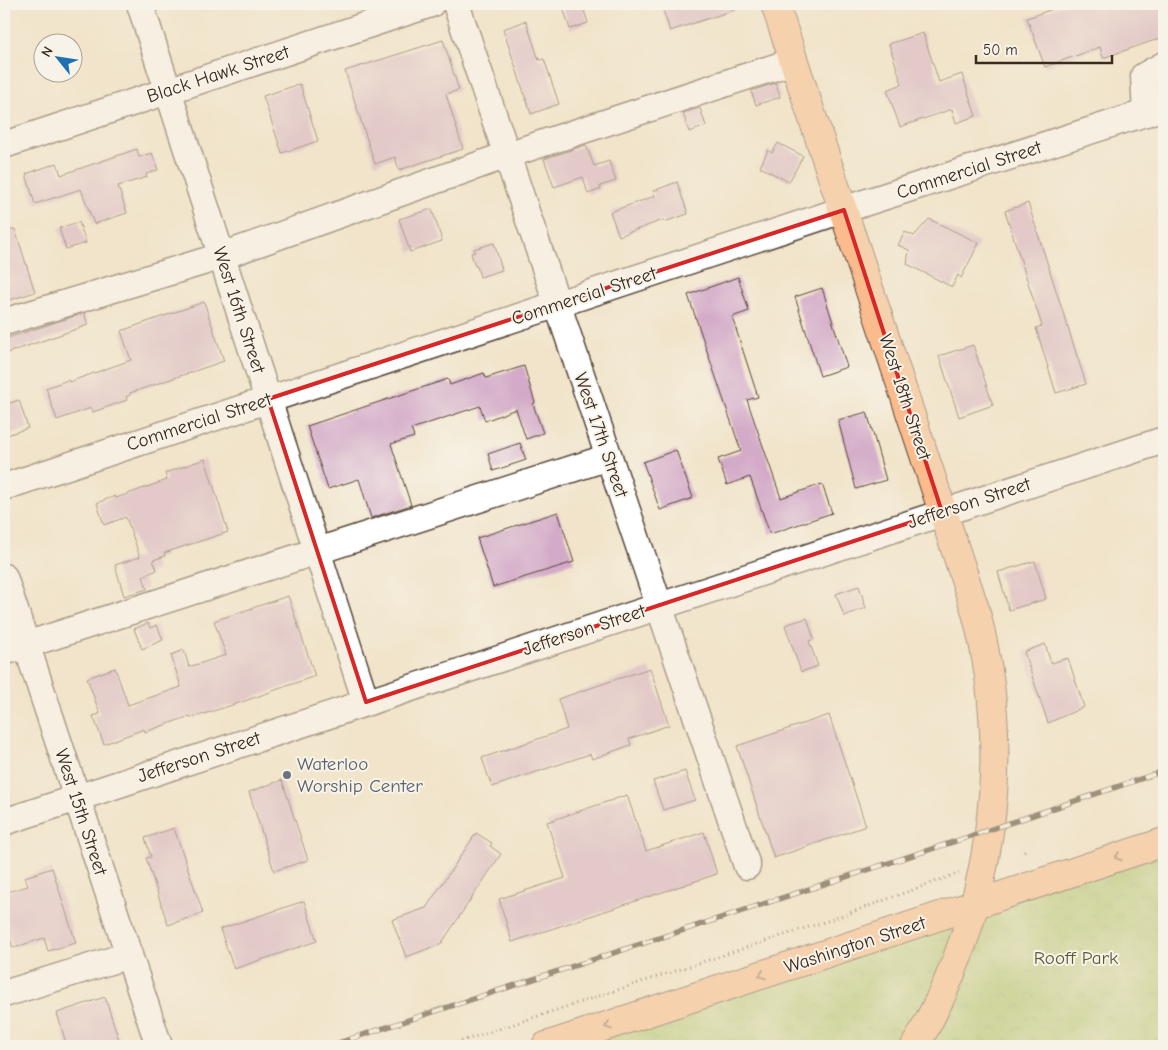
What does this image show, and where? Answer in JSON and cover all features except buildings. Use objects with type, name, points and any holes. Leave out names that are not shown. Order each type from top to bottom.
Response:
[{"type":"main road","name":"West 18th Street","points":[[775,4],[974,609],[983,640],[990,676],[994,716],[992,797],[984,871],[964,939],[949,978],[938,1004],[915,1046]]},
{"type":"main road","name":"Washington Street","points":[[546,1046],[1164,842]]},
{"type":"street","name":"West 16th Street","points":[[140,4],[366,702]]},
{"type":"street","name":"Black Hawk Street","points":[[4,145],[431,4]]},
{"type":"street","name":"West 17th Street","points":[[456,4],[747,866]]},
{"type":"street","points":[[4,322],[222,256],[507,156],[794,61]]},
{"type":"street","points":[[1155,110],[1144,76],[1164,65]]},
{"type":"street","name":"Commercial Street","points":[[4,487],[557,304],[1155,110]]},
{"type":"street","name":"Jefferson Street","points":[[4,822],[1164,440]]},
{"type":"street","points":[[15,648],[609,457]]},
{"type":"street","name":"West 15th Street","points":[[4,577],[15,648],[77,798],[159,1046]]},
{"type":"street","points":[[4,994],[129,955]]},
{"type":"path","points":[[1024,851],[1028,848]]},
{"type":"path","points":[[447,1046],[833,919],[959,873]]},
{"type":"highlighted area","points":[[844,210],[942,512],[366,702],[268,399]]},
{"type":"green space","name":"Rooff Park","points":[[1164,836],[1164,1046],[524,1046]]},
{"type":"railway","points":[[329,1046],[1164,771]]},
{"type":"place","name":"Waterloo Worship Center","points":[[287,775]]}]
